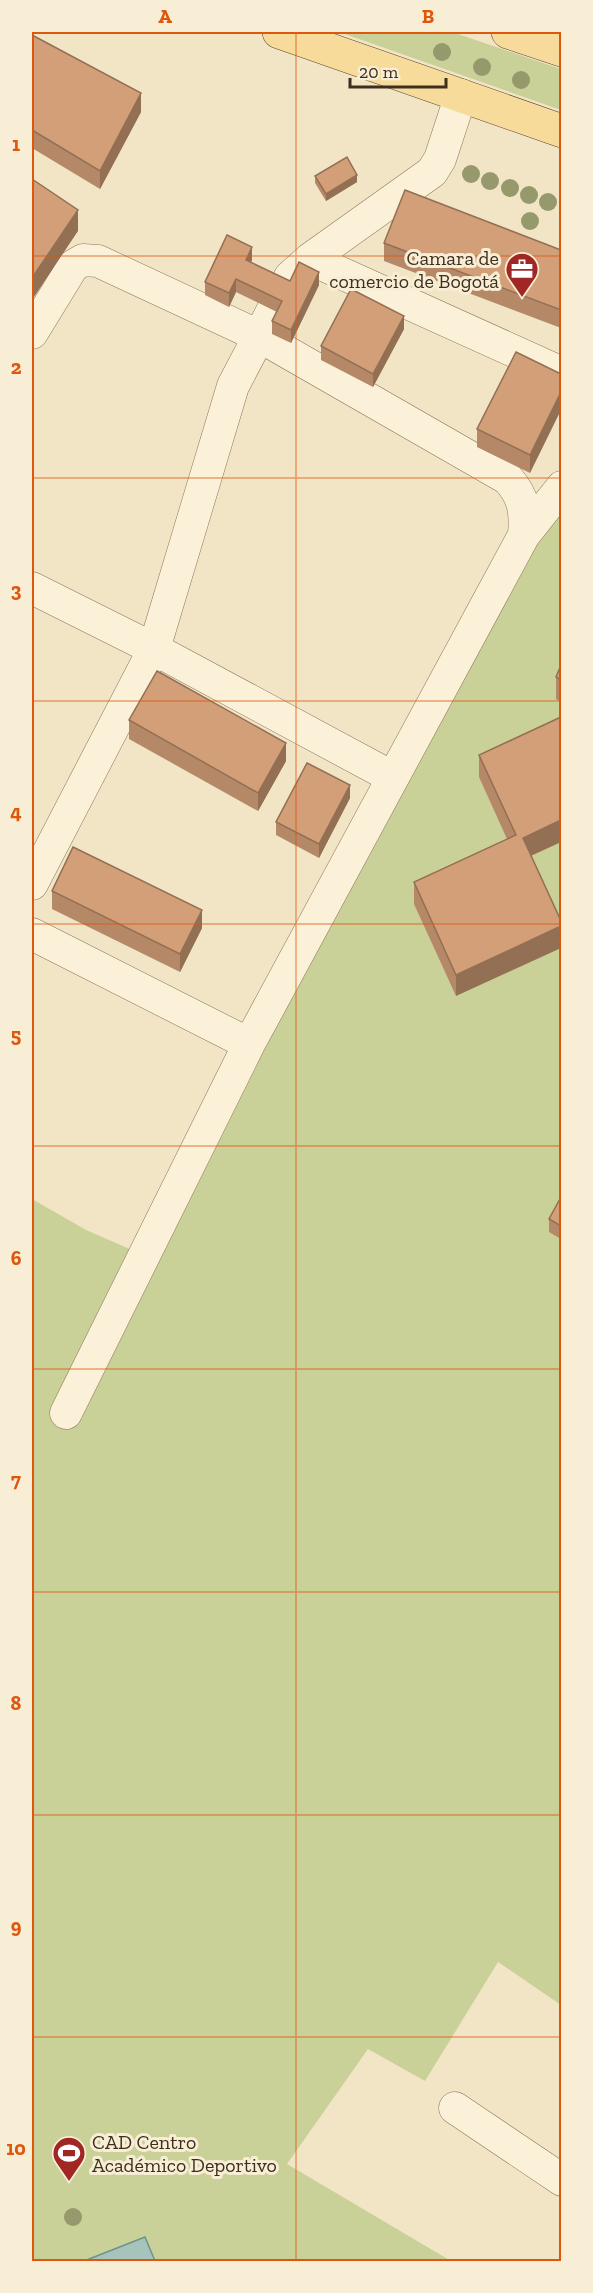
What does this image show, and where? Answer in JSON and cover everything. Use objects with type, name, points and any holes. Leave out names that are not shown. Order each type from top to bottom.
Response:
[{"type":"main road","points":[[279,32],[561,131]]},
{"type":"main road","points":[[508,32],[561,50]]},
{"type":"street","points":[[32,884],[154,649],[233,386],[290,277],[310,259],[432,172],[440,159],[461,95]]},
{"type":"street","points":[[310,259],[561,374]]},
{"type":"street","points":[[32,333],[69,270],[78,262],[91,260],[108,264],[259,336],[508,479],[523,500],[524,536]]},
{"type":"street","points":[[66,1413],[249,1044],[524,536],[561,487]]},
{"type":"street","points":[[32,588],[154,649],[392,777]]},
{"type":"street","points":[[32,934],[249,1044]]},
{"type":"street","points":[[455,2108],[561,2180]]},
{"type":"green space","points":[[339,32],[452,32],[561,69],[561,110]]},
{"type":"green space","points":[[561,503],[561,2005],[498,1962],[425,2081],[368,2049],[287,2164],[451,2261],[32,2261],[32,1199],[86,1230],[155,1260],[264,1042],[538,534]]},
{"type":"water","points":[[145,2237],[155,2261],[84,2261]]},
{"type":"building","points":[[32,35],[141,93],[100,171],[32,130]]},
{"type":"building","points":[[347,157],[357,175],[326,194],[315,176]]},
{"type":"building","points":[[32,179],[78,210],[32,278]]},
{"type":"building","name":"Camara de comercio de Bogotá","points":[[405,190],[561,250],[561,310],[384,243]]},
{"type":"building","points":[[227,235],[252,247],[246,260],[290,281],[299,262],[319,272],[291,330],[272,321],[282,301],[236,279],[229,293],[205,282]]},
{"type":"building","points":[[351,289],[404,316],[373,374],[321,346]]},
{"type":"building","points":[[516,352],[561,374],[561,392],[530,455],[477,429]]},
{"type":"building","points":[[561,665],[561,680],[556,677]]},
{"type":"building","points":[[157,671],[286,743],[258,793],[129,720]]},
{"type":"building","points":[[561,717],[561,820],[523,838],[561,921],[561,926],[456,975],[414,882],[516,835],[479,755]]},
{"type":"building","points":[[307,763],[350,785],[319,844],[276,822]]},
{"type":"building","points":[[73,847],[202,910],[180,954],[52,891]]},
{"type":"building","points":[[561,1197],[561,1226],[549,1219]]},
{"type":"place","name":"Camara de comercio de Bogotá","points":[[522,298]]},
{"type":"place","name":"CAD Centro Académico Deportivo","points":[[69,2182]]}]
